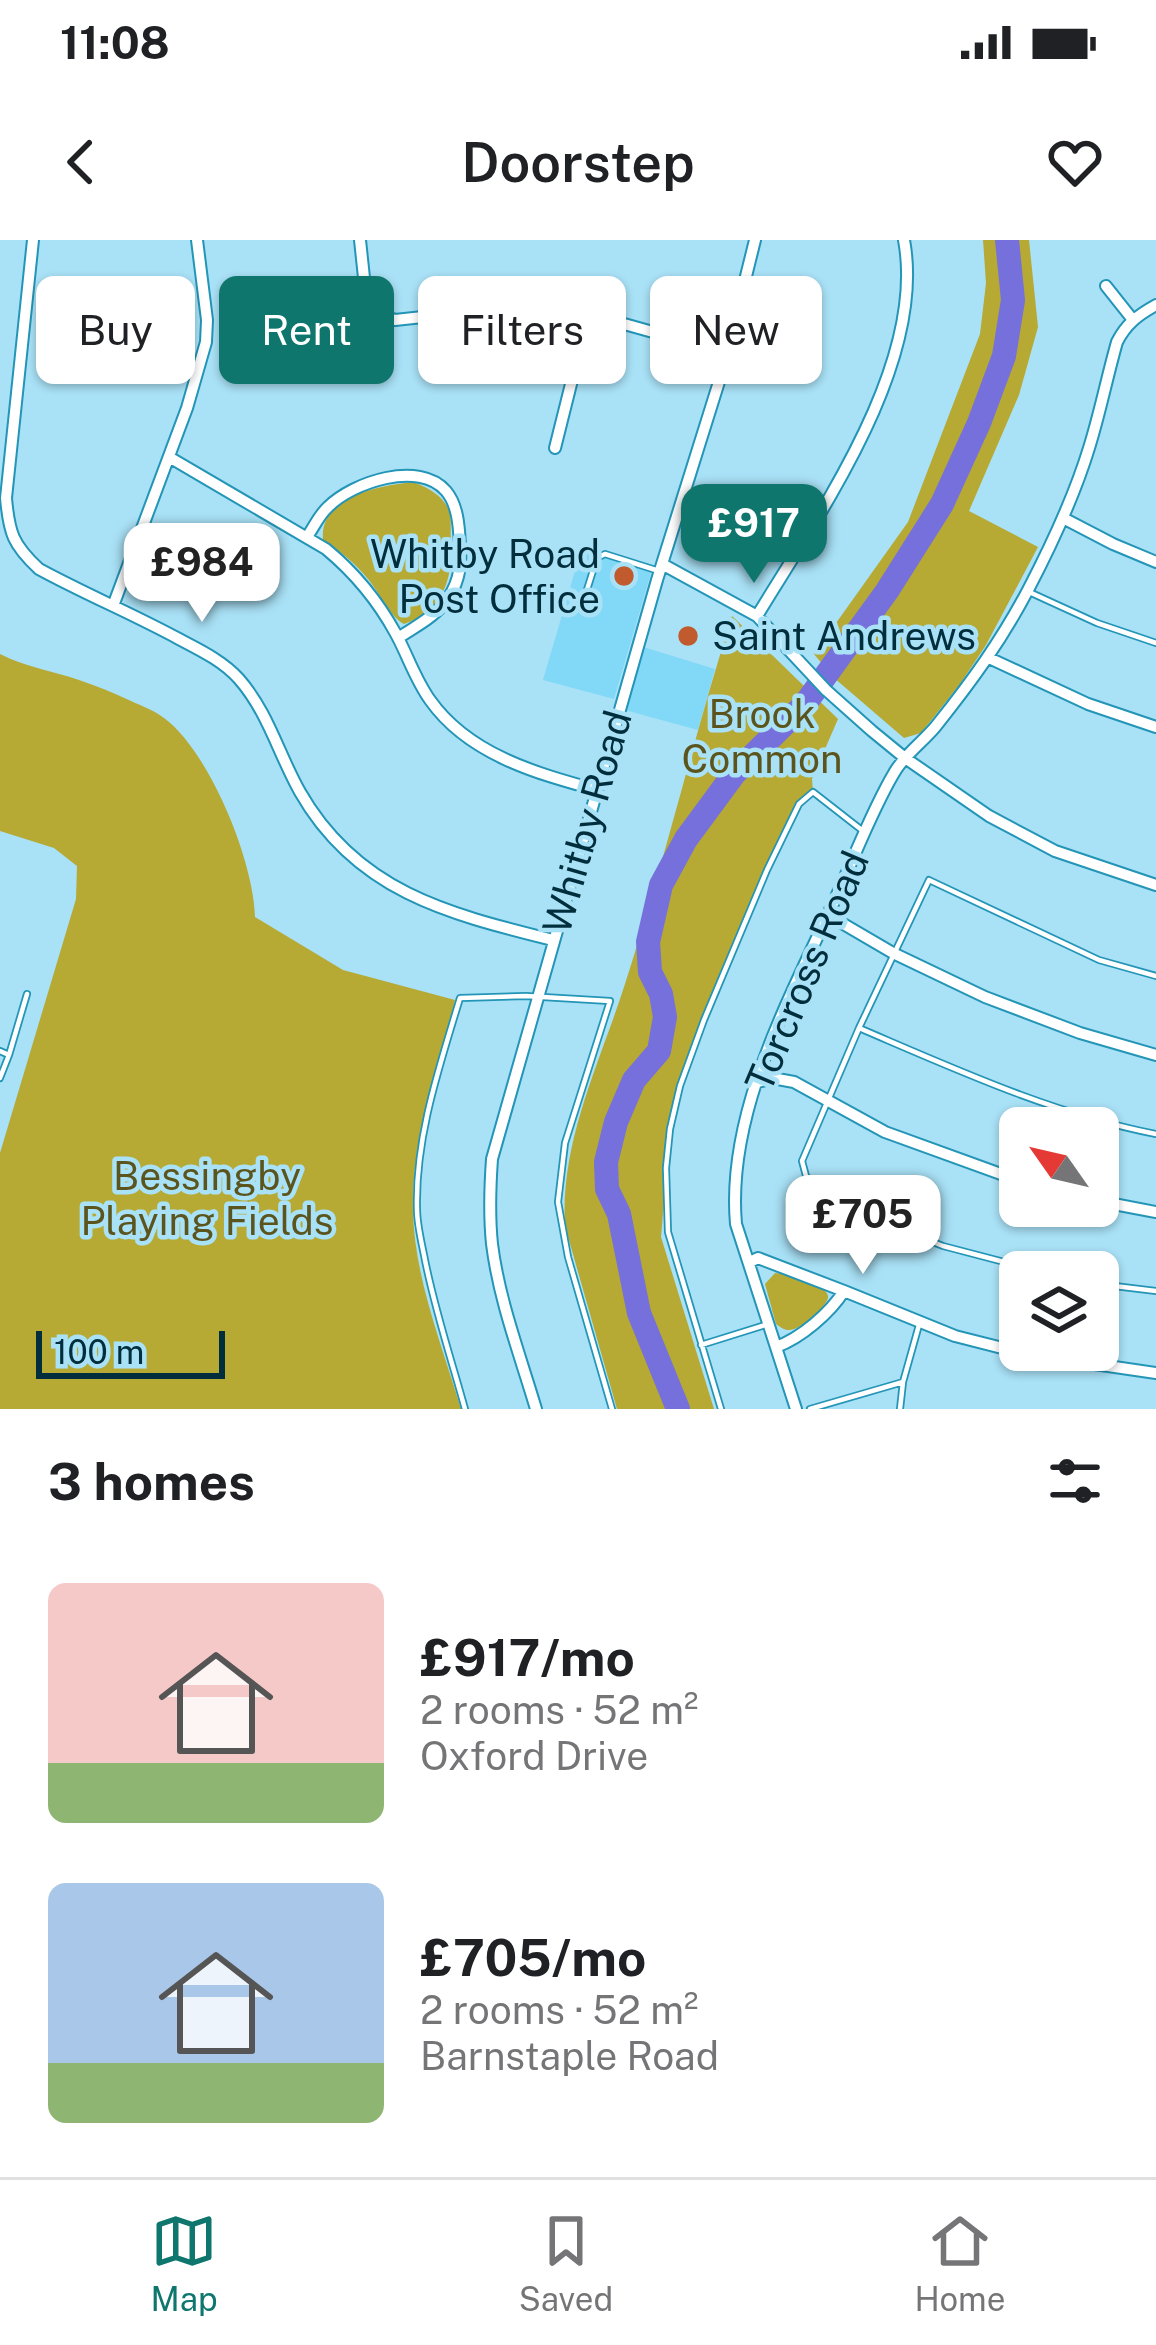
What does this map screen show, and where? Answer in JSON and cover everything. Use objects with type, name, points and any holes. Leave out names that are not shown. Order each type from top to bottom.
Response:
[{"type":"street","points":[[33,240],[6,498],[8,526],[18,550],[39,569],[209,655],[237,676],[260,708],[290,775],[314,814],[353,857],[385,883],[423,903],[553,940]]},
{"type":"street","points":[[113,606],[170,457],[206,342],[197,240]]},
{"type":"street","points":[[360,240],[363,276]]},
{"type":"street","name":"Whitby Road","points":[[746,276],[754,240]]},
{"type":"street","points":[[757,616],[854,454],[894,357],[905,296],[904,240]]},
{"type":"street","points":[[1106,286],[1133,320],[1156,305]]},
{"type":"street","name":"Torcross Road","points":[[796,1409],[736,1224],[734,1184],[751,1100],[778,1025],[895,770],[925,740],[989,658],[1028,591],[1063,518],[1088,450],[1117,342],[1133,320]]},
{"type":"street","points":[[555,448],[571,384]]},
{"type":"street","name":"Whitby Road","points":[[536,1409],[492,1245],[492,1159],[718,384]]},
{"type":"street","points":[[170,457],[326,548],[373,596],[429,698],[463,736],[515,764],[597,790]]},
{"type":"street","points":[[308,538],[326,508],[346,492],[367,484],[412,476],[446,490],[459,530],[458,583],[441,608],[398,638]]},
{"type":"street","points":[[1063,518],[1156,562]]},
{"type":"street","points":[[661,568],[757,616],[826,690],[905,758],[989,816],[1055,851],[1156,885]]},
{"type":"street","points":[[989,658],[1088,704],[1156,727]]},
{"type":"street","points":[[828,915],[893,953],[1033,1016],[1156,1055]]},
{"type":"street","points":[[758,1082],[772,1078],[794,1082],[885,1132],[999,1173]]},
{"type":"street","points":[[1119,1206],[1156,1212]]},
{"type":"street","points":[[750,1262],[758,1258],[955,1336],[1026,1354],[1156,1373]]},
{"type":"street","points":[[776,1347],[835,1305],[844,1291]]},
{"type":"lane","points":[[585,596],[597,558],[605,554],[661,568]]},
{"type":"lane","points":[[1028,591],[1096,623],[1156,643]]},
{"type":"lane","points":[[721,1409],[668,1232],[666,1168],[680,1086],[767,870],[799,804],[813,792],[865,834]]},
{"type":"lane","points":[[999,1261],[943,1246],[824,1199],[806,1176],[802,1161],[929,880],[1099,960],[1156,976]]},
{"type":"lane","points":[[0,1078],[27,994]]},
{"type":"lane","points":[[465,1409],[436,1313],[416,1213],[428,1110],[460,998],[537,997],[610,1001],[565,1143],[557,1202],[612,1409]]},
{"type":"lane","points":[[859,1028],[986,1082],[1156,1135]]},
{"type":"lane","points":[[0,1051],[9,1055]]},
{"type":"lane","points":[[1119,1287],[1156,1292]]},
{"type":"lane","points":[[900,1409],[920,1322]]},
{"type":"lane","points":[[701,1345],[769,1324]]},
{"type":"lane","points":[[810,1409],[903,1382]]},
{"type":"shaded area","points":[[582,547],[653,566],[614,699],[543,680]]},
{"type":"shaded area","points":[[640,646],[715,669],[698,730],[621,709]]},
{"type":"green space","points":[[983,240],[1029,240],[1038,327],[1019,395],[969,511],[1038,547],[960,684],[921,733],[904,738],[833,677],[814,654],[908,522],[980,334],[986,283]]},
{"type":"green space","points":[[413,482],[447,506],[451,554],[448,580],[437,602],[404,624],[358,568],[323,540],[324,525],[341,503],[369,490]]},
{"type":"green space","name":"Brook Common","points":[[732,616],[838,719],[812,779],[813,792],[804,799],[767,870],[712,1001],[679,1090],[670,1129],[661,1237],[714,1409],[617,1409],[565,1226],[569,1164],[583,1104],[639,941]]},
{"type":"green space","name":"Bessingby Playing Fields","points":[[0,654],[118,695],[160,715],[181,734],[213,781],[238,839],[255,917],[343,970],[455,1000],[421,1130],[413,1210],[424,1286],[461,1409],[0,1409],[0,1153],[76,899],[77,866],[54,848],[0,831]]},
{"type":"green space","points":[[775,1273],[813,1283],[828,1296],[815,1315],[794,1329],[776,1324],[765,1284]]},
{"type":"waterway","points":[[678,1409],[639,1313],[619,1214],[607,1189],[606,1162],[634,1080],[659,1051],[665,1017],[650,972],[648,942],[661,885],[686,839],[734,774],[805,704],[887,591],[942,504],[1004,356],[1013,300],[1007,240]]},
{"type":"place","name":"Whitby Road Post Office","points":[[624,576]]},
{"type":"place","name":"Saint Andrews","points":[[688,636]]}]
